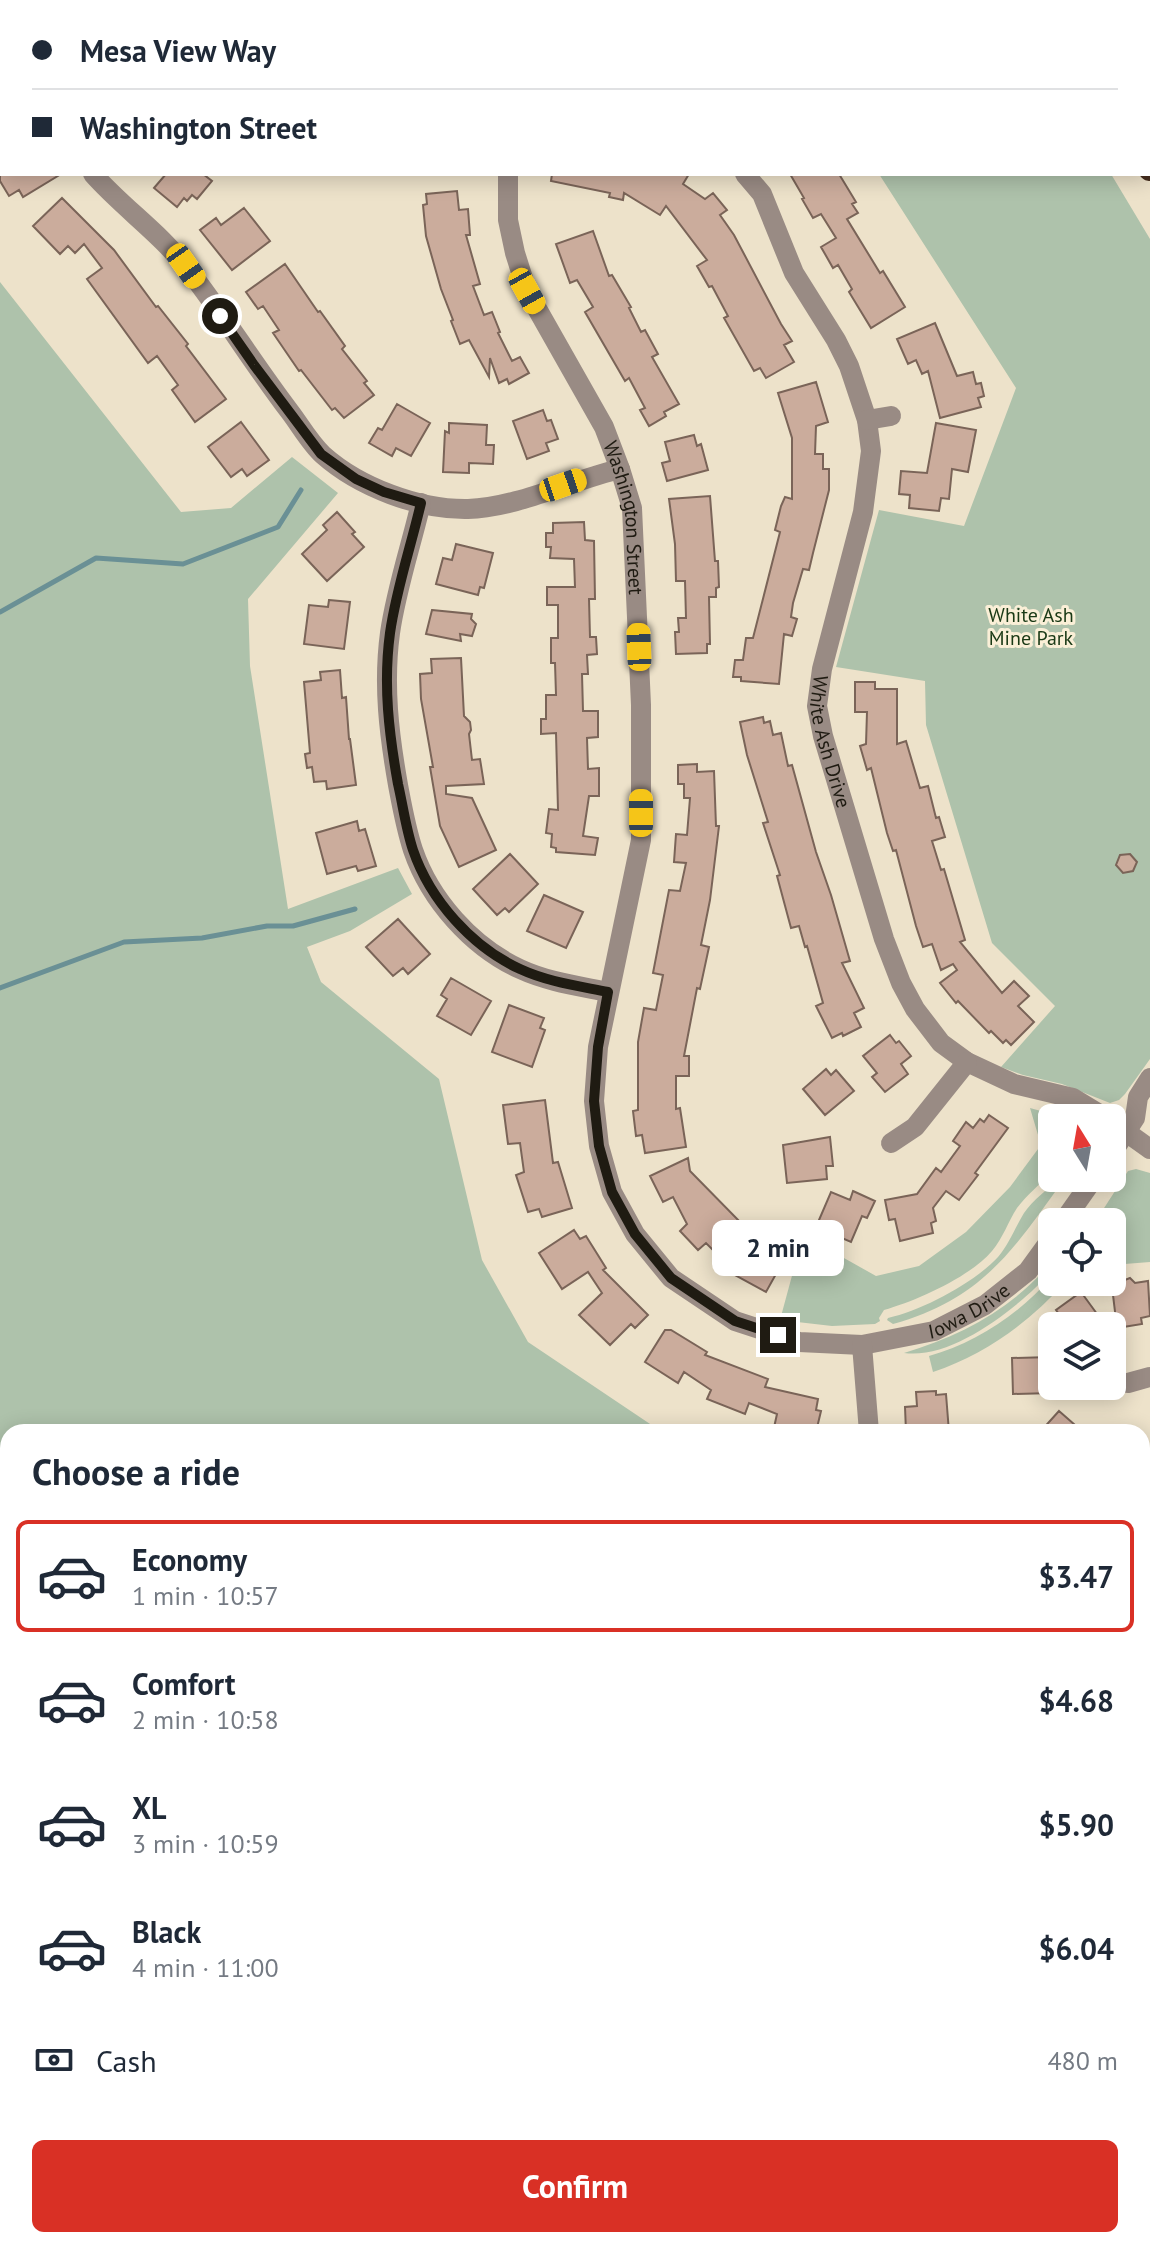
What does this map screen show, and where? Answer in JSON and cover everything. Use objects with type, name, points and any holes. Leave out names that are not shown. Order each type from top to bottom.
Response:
[{"type":"street","points":[[95,176],[186,266],[254,365],[321,454],[356,479],[384,492],[421,503],[468,509],[508,503],[620,469]]},
{"type":"street","name":"Washington Street","points":[[508,176],[508,220],[527,291],[604,427],[632,508],[641,705],[641,840],[598,1047],[594,1101],[599,1146],[612,1192],[635,1234],[671,1278],[735,1321],[799,1342],[862,1345]]},
{"type":"street","name":"White Ash Drive","points":[[747,176],[762,194],[794,273],[849,366],[867,420],[871,451],[863,512],[822,669],[817,706],[823,736],[884,939],[915,1009],[941,1043],[967,1062],[1014,1084],[1073,1098],[1083,1104]]},
{"type":"street","points":[[867,420],[891,416]]},
{"type":"street","points":[[421,503],[391,631],[386,705],[391,749],[414,852],[443,906],[479,942],[519,969],[553,981],[608,992]]},
{"type":"street","points":[[891,1143],[915,1127],[967,1062]]},
{"type":"street","points":[[1150,1078],[1138,1097],[1131,1119],[1150,1149]]},
{"type":"street","name":"Iowa Drive","points":[[862,1345],[934,1331],[985,1305],[1028,1271],[1038,1257]]},
{"type":"street","points":[[862,1345],[868,1424]]},
{"type":"street","points":[[1128,1383],[1150,1377]]},
{"type":"green space","name":"White Ash Mine Park","points":[[880,176],[1112,176],[1150,239],[1150,1059],[1125,1094],[1110,1103],[1062,1084],[1001,1067],[1055,1006],[992,943],[926,725],[925,681],[836,667],[879,510],[964,526],[1016,388]]},
{"type":"green space","points":[[0,282],[181,512],[231,508],[292,457],[338,493],[248,599],[250,666],[288,909],[398,868],[412,894],[350,931],[307,947],[321,982],[439,1079],[482,1260],[528,1342],[650,1424],[0,1424]]},
{"type":"green space","points":[[1030,1108],[1038,1110],[1038,1135]]},
{"type":"green space","points":[[1038,1149],[1038,1185],[1017,1208],[996,1246],[982,1261],[942,1287],[884,1310],[880,1321],[875,1324],[832,1326],[780,1320],[803,1235],[876,1276],[919,1266],[966,1232],[1010,1187]]},
{"type":"green space","points":[[1136,1169],[1150,1173],[1150,1262],[1126,1264],[1126,1208],[1104,1208],[1114,1192],[1126,1192],[1128,1171]]},
{"type":"green space","points":[[1044,1192],[1055,1192],[1043,1208],[1038,1208],[1038,1215],[1012,1249],[974,1286],[924,1313],[893,1324],[887,1320],[947,1294],[988,1267],[1002,1252],[1024,1213]]},
{"type":"green space","points":[[1037,1278],[1038,1286],[1023,1299],[965,1339],[923,1353],[904,1353],[966,1329],[1004,1306]]},
{"type":"green space","points":[[1038,1292],[1038,1296],[1052,1296],[1021,1324],[988,1347],[933,1372],[929,1356],[980,1335]]},
{"type":"building","points":[[0,176],[58,176],[23,197],[19,190],[9,196]]},
{"type":"building","points":[[164,176],[206,176],[212,181],[197,199],[192,195],[187,201],[184,198],[177,207],[154,188]]},
{"type":"building","points":[[552,176],[688,176],[683,184],[705,199],[713,193],[727,210],[720,215],[792,341],[784,345],[794,362],[766,378],[760,368],[754,371],[724,318],[728,316],[712,286],[709,287],[697,266],[707,260],[666,206],[660,215],[624,193],[623,200],[609,197],[610,193],[551,181]]},
{"type":"building","points":[[791,176],[840,176],[856,202],[852,204],[858,213],[847,219],[905,307],[871,328],[849,292],[852,289],[838,265],[833,268],[821,247],[836,238],[821,214],[813,218]]},
{"type":"building","points":[[457,191],[459,210],[468,209],[470,235],[466,235],[480,284],[473,286],[484,315],[492,312],[512,361],[520,357],[529,373],[509,384],[507,379],[499,383],[490,358],[489,377],[469,340],[460,344],[426,236],[423,205],[427,204],[426,194]]},
{"type":"building","points":[[62,198],[114,250],[188,344],[186,346],[226,399],[195,422],[172,390],[178,385],[157,356],[148,363],[87,279],[102,268],[84,244],[75,253],[68,246],[60,254],[33,226]]},
{"type":"building","points":[[244,208],[270,241],[232,270],[200,230],[216,218],[221,225]]},
{"type":"building","points":[[593,231],[609,276],[612,275],[631,307],[641,332],[645,330],[658,354],[652,357],[679,404],[664,412],[666,416],[649,426],[640,410],[645,408],[629,378],[625,381],[585,312],[593,307],[577,280],[570,283],[556,244]]},
{"type":"building","points":[[285,264],[345,346],[342,349],[374,395],[344,418],[335,408],[332,410],[299,371],[273,333],[279,330],[263,306],[258,309],[246,292]]},
{"type":"building","points":[[935,323],[957,376],[973,372],[976,384],[981,383],[984,396],[978,398],[981,407],[940,418],[928,371],[922,374],[916,360],[908,364],[897,339]]},
{"type":"building","points":[[816,382],[828,422],[816,426],[815,454],[823,454],[823,469],[829,469],[829,490],[809,570],[803,569],[793,603],[791,617],[797,619],[792,636],[784,634],[779,684],[741,681],[741,677],[733,677],[735,660],[743,660],[746,638],[753,638],[780,532],[775,530],[781,506],[785,497],[792,499],[792,438],[778,393]]},
{"type":"building","points":[[397,404],[430,423],[411,456],[396,448],[392,456],[369,443],[378,428],[382,430]]},
{"type":"building","points":[[543,410],[547,421],[551,420],[558,439],[546,443],[549,451],[527,459],[513,421]]},
{"type":"building","points":[[241,422],[269,460],[247,476],[242,469],[231,477],[208,447]]},
{"type":"building","points":[[449,423],[487,425],[486,445],[494,445],[493,464],[469,463],[469,473],[443,472],[445,431],[449,433]]},
{"type":"building","points":[[936,423],[976,430],[968,472],[952,469],[949,499],[941,498],[939,511],[909,508],[910,495],[899,494],[901,471],[927,473]]},
{"type":"building","points":[[694,435],[697,446],[701,444],[708,470],[667,481],[662,463],[670,461],[665,442]]},
{"type":"building","points":[[710,496],[719,587],[716,588],[716,597],[709,597],[710,644],[707,644],[707,653],[676,654],[678,618],[686,618],[685,581],[676,581],[669,499]]},
{"type":"building","points":[[337,512],[364,547],[327,581],[302,554],[327,530],[323,525]]},
{"type":"building","points":[[584,522],[585,540],[594,541],[595,599],[589,599],[590,637],[596,637],[597,654],[587,655],[588,674],[582,674],[583,711],[598,711],[598,737],[587,738],[588,769],[599,768],[599,796],[589,796],[583,836],[598,838],[595,855],[556,852],[556,848],[551,847],[552,834],[546,833],[549,809],[558,810],[556,733],[541,734],[541,719],[546,719],[546,695],[556,695],[551,638],[558,638],[558,605],[547,605],[547,587],[575,587],[574,559],[550,558],[551,547],[546,547],[546,533],[553,533],[553,523]]},
{"type":"building","points":[[456,544],[493,553],[484,588],[480,587],[478,595],[436,584],[443,558],[452,560]]},
{"type":"building","points":[[329,600],[350,602],[344,649],[304,644],[309,605],[328,607]]},
{"type":"building","points":[[432,610],[472,614],[471,619],[476,624],[472,636],[460,634],[461,641],[426,634]]},
{"type":"building","points":[[461,658],[464,716],[470,722],[472,760],[480,759],[484,784],[446,786],[446,794],[472,798],[496,850],[459,867],[440,826],[420,674],[432,673],[431,659]]},
{"type":"building","points":[[340,670],[356,785],[327,789],[326,781],[314,782],[312,767],[307,768],[305,754],[310,753],[304,682],[321,680],[320,672]]},
{"type":"building","points":[[855,682],[875,682],[875,689],[897,689],[897,744],[906,741],[920,788],[928,786],[936,818],[939,817],[945,837],[932,841],[941,870],[944,869],[965,940],[960,942],[1002,993],[1014,981],[1029,996],[1018,1006],[1034,1022],[1011,1045],[1006,1040],[1003,1043],[991,1031],[989,1033],[958,1001],[956,1003],[940,983],[957,970],[953,964],[941,970],[932,944],[923,947],[896,850],[893,851],[887,833],[871,768],[867,770],[860,746],[866,744],[867,712],[855,712]]},
{"type":"building","points":[[763,717],[764,723],[770,721],[773,735],[781,733],[788,766],[792,765],[850,961],[842,963],[864,1008],[854,1013],[861,1027],[843,1036],[842,1033],[832,1038],[816,1006],[823,1003],[807,946],[799,926],[791,928],[777,876],[780,875],[763,823],[768,822],[740,722]]},
{"type":"building","points":[[697,764],[697,772],[714,771],[716,826],[719,826],[701,945],[709,947],[700,989],[697,988],[684,1056],[689,1056],[689,1076],[676,1076],[676,1109],[680,1108],[686,1147],[645,1153],[642,1135],[636,1136],[633,1111],[638,1110],[638,1042],[644,1008],[656,1010],[663,975],[653,973],[669,890],[680,891],[686,863],[674,862],[676,834],[687,835],[690,798],[684,798],[684,784],[678,784],[678,765]]},
{"type":"building","points":[[357,821],[359,831],[365,829],[376,866],[358,871],[356,866],[327,874],[316,833]]},
{"type":"building","points":[[510,854],[538,884],[509,912],[505,908],[497,915],[473,889]]},
{"type":"building","points":[[1130,854],[1137,862],[1133,871],[1123,873],[1116,865],[1120,855]]},
{"type":"building","points":[[544,895],[583,912],[566,948],[527,931]]},
{"type":"building","points":[[398,919],[430,954],[408,974],[403,968],[393,976],[366,947]]},
{"type":"building","points":[[451,978],[491,1001],[471,1035],[437,1016],[447,999],[441,995]]},
{"type":"building","points":[[509,1005],[544,1018],[540,1028],[545,1030],[532,1067],[492,1052]]},
{"type":"building","points":[[890,1035],[911,1056],[901,1064],[908,1074],[885,1092],[872,1077],[877,1073],[863,1056]]},
{"type":"building","points":[[826,1069],[831,1075],[836,1070],[854,1091],[825,1115],[803,1089]]},
{"type":"building","points":[[545,1100],[553,1163],[558,1162],[572,1208],[542,1217],[539,1209],[528,1212],[516,1175],[524,1172],[520,1143],[508,1144],[503,1105]]},
{"type":"building","points":[[989,1115],[1008,1128],[975,1173],[978,1175],[959,1200],[946,1191],[933,1208],[936,1221],[931,1223],[933,1233],[900,1241],[895,1219],[889,1220],[885,1200],[917,1194],[936,1168],[941,1172],[960,1146],[953,1141],[966,1122],[973,1128],[980,1119],[984,1122]]},
{"type":"building","points":[[830,1137],[833,1166],[826,1166],[827,1179],[787,1183],[783,1145]]},
{"type":"building","points":[[688,1158],[690,1171],[745,1227],[740,1232],[786,1256],[766,1292],[731,1273],[733,1270],[706,1243],[698,1250],[680,1231],[687,1224],[673,1197],[663,1202],[650,1176]]},
{"type":"building","points":[[853,1191],[875,1201],[867,1218],[862,1216],[851,1242],[816,1227],[831,1192],[850,1200]]},
{"type":"building","points":[[574,1230],[580,1239],[586,1236],[606,1268],[603,1270],[648,1315],[635,1328],[631,1324],[610,1345],[579,1315],[602,1293],[588,1272],[562,1289],[539,1253]]},
{"type":"building","points":[[1130,1278],[1135,1283],[1148,1281],[1150,1316],[1141,1318],[1142,1324],[1126,1327],[1126,1312],[1115,1312],[1113,1296],[1126,1296],[1126,1280]]},
{"type":"building","points":[[1075,1296],[1084,1296],[1096,1312],[1058,1312],[1056,1310]]},
{"type":"building","points":[[665,1330],[671,1330],[707,1352],[705,1355],[768,1379],[765,1387],[818,1399],[816,1410],[821,1411],[818,1424],[775,1424],[777,1414],[749,1403],[745,1414],[707,1399],[711,1390],[684,1372],[678,1383],[645,1362]]},
{"type":"building","points":[[1038,1357],[1038,1393],[1013,1394],[1012,1358]]},
{"type":"building","points":[[916,1392],[946,1394],[948,1424],[906,1424],[905,1407],[917,1406]]},
{"type":"building","points":[[1059,1411],[1074,1424],[1047,1424]]},
{"type":"waterway","points":[[0,612],[96,558],[183,564],[278,527],[301,490]]},
{"type":"waterway","points":[[0,988],[124,942],[202,938],[267,926],[293,926],[355,909]]},
{"type":"route","points":[[220,316],[321,454],[356,479],[384,492],[421,503],[391,631],[386,705],[391,749],[407,827],[423,873],[443,906],[470,935],[498,956],[519,969],[553,981],[608,992],[598,1047],[594,1101],[599,1146],[612,1192],[635,1234],[671,1278],[735,1321],[778,1335]]}]
